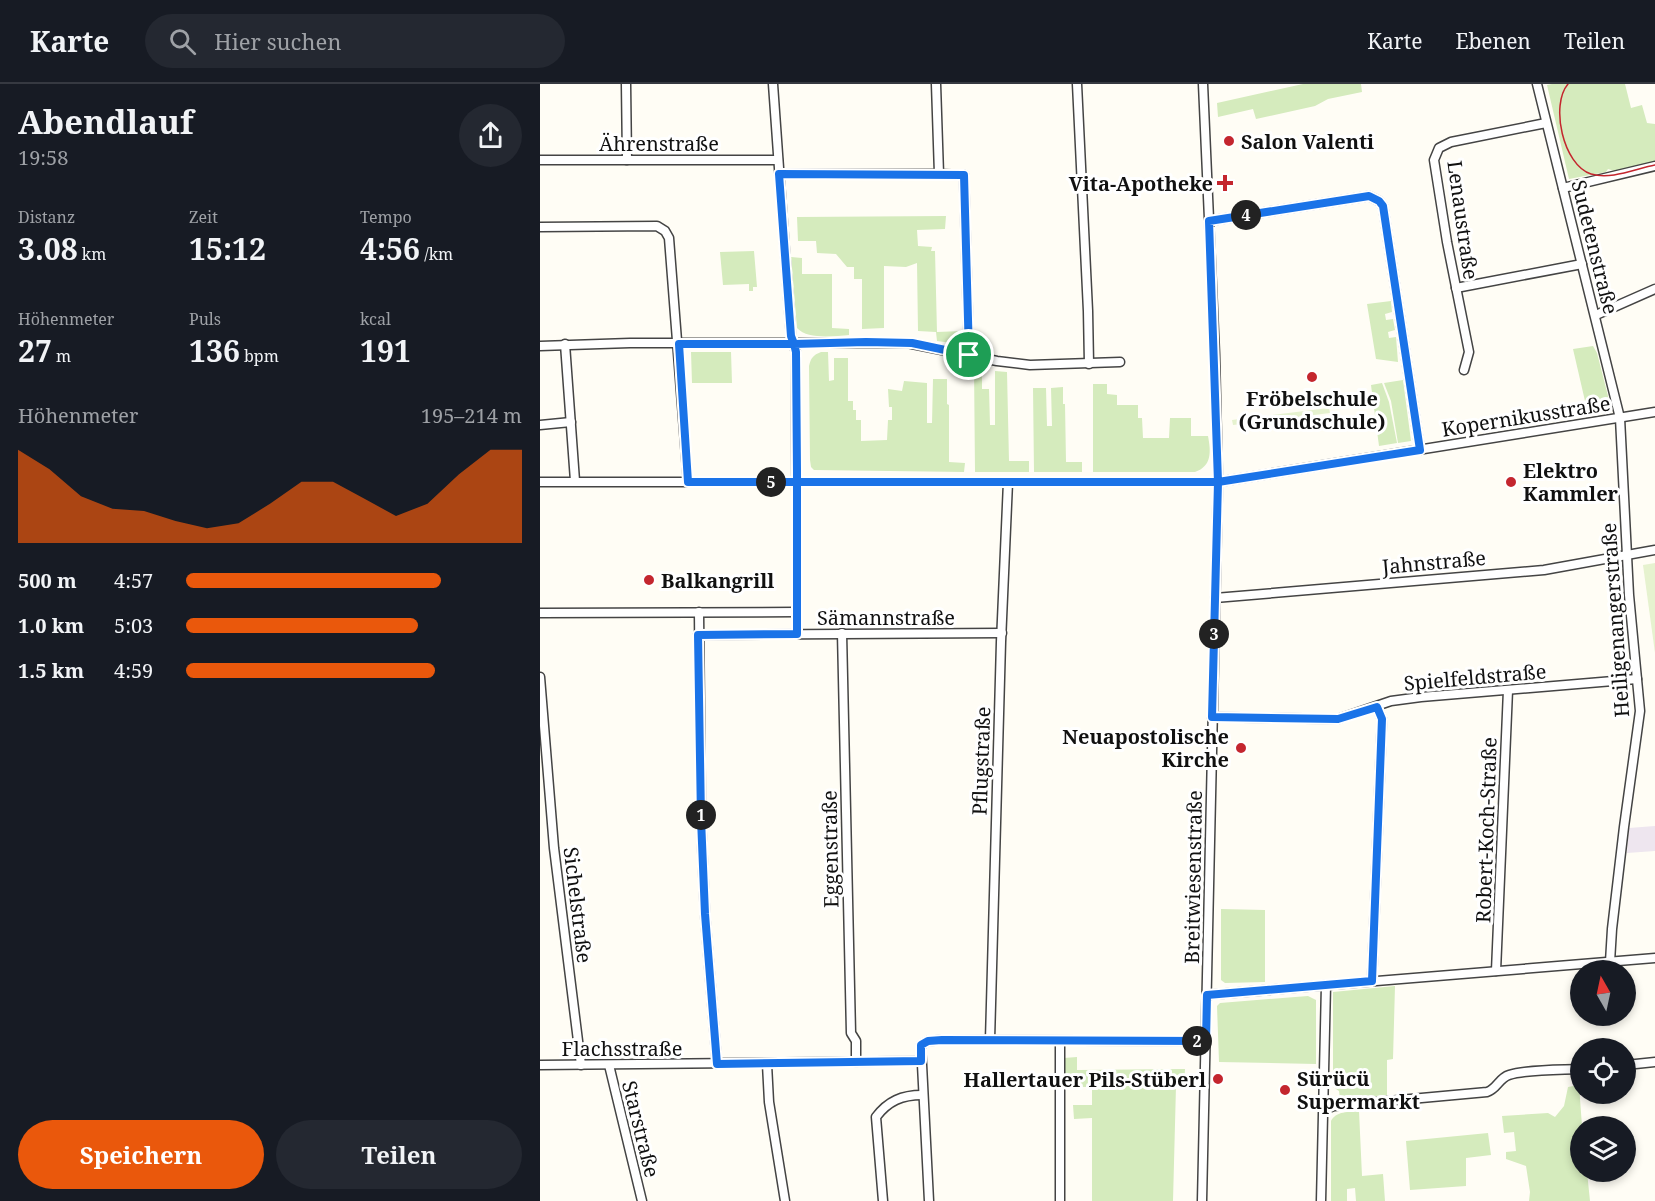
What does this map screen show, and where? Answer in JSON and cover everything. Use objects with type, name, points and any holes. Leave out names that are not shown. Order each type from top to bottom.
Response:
[{"type":"street","points":[[626,84],[627,160]]},
{"type":"street","points":[[772,84],[791,336],[796,352],[797,634]]},
{"type":"street","points":[[936,84],[939,174]]},
{"type":"street","points":[[1077,84],[1088,290],[1089,364]]},
{"type":"street","name":"Breitwiesenstraße","points":[[1202,1201],[1218,482],[1203,84]]},
{"type":"street","name":"Sudetenstraße","points":[[1538,84],[1620,418]]},
{"type":"street","name":"Lenaustraße","points":[[1464,370],[1469,352],[1434,160],[1439,148],[1451,142],[1546,123]]},
{"type":"street","name":"Ährenstraße","points":[[540,160],[778,160]]},
{"type":"street","points":[[1563,188],[1655,166]]},
{"type":"street","points":[[779,174],[964,175],[969,355]]},
{"type":"street","points":[[1209,221],[1359,197],[1369,196],[1379,201],[1383,206],[1420,450]]},
{"type":"street","points":[[540,227],[657,226],[665,231],[669,238],[679,344],[688,482]]},
{"type":"street","points":[[1456,288],[1582,264]]},
{"type":"street","points":[[1596,315],[1655,289]]},
{"type":"street","points":[[540,346],[912,343],[1030,365],[1120,362]]},
{"type":"street","points":[[565,344],[575,482]]},
{"type":"street","name":"Kopernikusstraße","points":[[540,482],[1218,482],[1655,412]]},
{"type":"street","name":"Heiligenangerstraße","points":[[1610,960],[1624,827],[1640,717],[1626,556],[1620,418]]},
{"type":"street","points":[[540,425],[571,422]]},
{"type":"street","name":"Pflugstraße","points":[[990,1040],[1008,482]]},
{"type":"street","name":"Jahnstraße","points":[[1215,598],[1544,570],[1655,550]]},
{"type":"street","points":[[699,612],[700,808],[704,902],[717,1064]]},
{"type":"street","name":"Sämannstraße","points":[[540,614],[797,612]]},
{"type":"street","name":"Eggenstraße","points":[[842,633],[852,1033],[856,1041],[856,1062]]},
{"type":"street","name":"Sämannstraße","points":[[698,635],[1002,633]]},
{"type":"street","name":"Sichelstraße","points":[[540,677],[554,848],[581,1065]]},
{"type":"street","name":"Spielfeldstraße","points":[[1212,717],[1338,719],[1391,701],[1637,679]]},
{"type":"street","name":"Robert-Koch-Straße","points":[[1496,971],[1508,690]]},
{"type":"street","points":[[1372,981],[1382,719],[1377,707]]},
{"type":"street","points":[[1632,960],[1655,958]]},
{"type":"street","points":[[1207,995],[1570,965]]},
{"type":"street","points":[[1322,1201],[1326,985]]},
{"type":"street","points":[[930,1201],[922,1095],[921,1045],[928,1041],[942,1040],[1206,1041]]},
{"type":"street","points":[[1060,1041],[1060,1201]]},
{"type":"street","name":"Flachsstraße","points":[[540,1065],[921,1061]]},
{"type":"street","points":[[1636,1064],[1655,1062]]},
{"type":"street","points":[[767,1064],[769,1102],[785,1201]]},
{"type":"street","name":"Starstraße","points":[[609,1065],[642,1201]]},
{"type":"street","points":[[1324,1110],[1334,1106],[1487,1092],[1492,1091],[1499,1081],[1510,1074],[1570,1070]]},
{"type":"street","points":[[883,1201],[876,1117],[885,1106],[897,1100],[909,1095],[922,1095]]},
{"type":"shaded area","points":[[1655,826],[1655,851],[1627,853],[1629,828]]},
{"type":"green space","points":[[1303,84],[1361,84],[1362,92],[1328,99],[1315,106],[1256,119],[1253,109],[1218,117],[1217,103]]},
{"type":"green space","points":[[1625,84],[1631,108],[1642,105],[1647,123],[1655,124],[1655,163],[1615,171],[1608,169],[1606,172],[1569,179],[1547,85]]},
{"type":"green space","points":[[946,216],[945,229],[917,230],[918,246],[932,247],[931,251],[935,251],[937,332],[962,331],[962,336],[952,343],[937,341],[936,332],[918,331],[917,263],[906,267],[884,266],[884,328],[862,329],[862,279],[854,279],[854,267],[847,267],[836,254],[817,253],[816,241],[798,241],[797,217]]},
{"type":"green space","points":[[754,251],[757,287],[749,291],[749,284],[723,285],[720,252]]},
{"type":"green space","points":[[791,257],[802,258],[802,274],[832,274],[832,328],[849,329],[849,335],[814,336],[797,328]]},
{"type":"green space","points":[[1391,301],[1392,312],[1385,314],[1386,320],[1393,319],[1395,330],[1388,332],[1389,338],[1396,337],[1398,362],[1376,359],[1367,304]]},
{"type":"green space","points":[[1593,346],[1597,353],[1608,396],[1608,408],[1602,413],[1588,414],[1573,349]]},
{"type":"green space","points":[[691,352],[731,352],[732,383],[692,383]]},
{"type":"green space","points":[[821,352],[828,352],[829,381],[834,380],[834,358],[848,358],[848,401],[853,401],[856,420],[861,420],[861,441],[887,440],[888,420],[892,420],[888,389],[902,391],[904,381],[927,383],[927,423],[932,423],[933,379],[947,379],[949,462],[965,463],[964,472],[814,470],[810,460],[809,366],[813,357]]},
{"type":"green space","points":[[974,366],[982,367],[982,389],[989,389],[990,425],[995,425],[995,371],[1007,372],[1009,461],[1029,461],[1029,472],[975,472]]},
{"type":"green space","points":[[1403,380],[1411,441],[1398,443],[1391,401],[1384,383]]},
{"type":"green space","points":[[1382,383],[1389,402],[1397,443],[1379,446],[1371,385]]},
{"type":"green space","points":[[1093,384],[1107,384],[1107,394],[1117,395],[1117,405],[1138,405],[1138,418],[1142,418],[1143,438],[1169,438],[1170,418],[1191,418],[1191,436],[1208,436],[1210,453],[1205,466],[1195,472],[1093,472]]},
{"type":"green space","points":[[1063,387],[1066,462],[1082,462],[1082,472],[1034,472],[1033,388],[1046,388],[1047,426],[1052,426],[1051,388]]},
{"type":"green space","points":[[1329,408],[1330,413],[1233,425],[1232,420]]},
{"type":"green space","points":[[1655,563],[1655,653],[1643,565]]},
{"type":"green space","points":[[1221,909],[1265,910],[1265,982],[1225,983],[1221,980]]},
{"type":"green space","points":[[1395,986],[1393,1059],[1387,1060],[1387,1095],[1340,1099],[1339,1091],[1333,1087],[1333,992]]},
{"type":"green space","points":[[1308,996],[1316,1000],[1316,1064],[1219,1062],[1217,1006],[1220,1003]]},
{"type":"green space","points":[[1077,1057],[1077,1070],[1185,1069],[1184,1086],[1176,1086],[1173,1201],[1092,1201],[1092,1118],[1074,1119],[1073,1105],[1092,1105],[1092,1087],[1064,1087],[1064,1058]]},
{"type":"green space","points":[[1568,1087],[1570,1087],[1570,1104],[1580,1104],[1581,1116],[1570,1116],[1570,1182],[1588,1182],[1590,1201],[1529,1201],[1526,1166],[1506,1159],[1506,1152],[1516,1151],[1514,1132],[1504,1133],[1502,1116],[1548,1113],[1555,1117],[1564,1106]]},
{"type":"green space","points":[[1359,1111],[1362,1176],[1383,1174],[1385,1201],[1356,1201],[1355,1188],[1347,1189],[1347,1201],[1331,1201],[1331,1121],[1339,1114]]},
{"type":"green space","points":[[1488,1133],[1491,1155],[1466,1158],[1466,1186],[1410,1190],[1406,1141]]},
{"type":"tram line","points":[[1568,84],[1560,106],[1562,134],[1573,159],[1581,168],[1591,174],[1607,176],[1655,165]]},
{"type":"place","name":"Salon Valenti","points":[[1229,141]]},
{"type":"place","name":"Vita-Apotheke","points":[[1225,183]]},
{"type":"place","name":"Fröbelschule (Grundschule)","points":[[1312,377]]},
{"type":"place","name":"Elektro Kammler","points":[[1511,482]]},
{"type":"place","name":"Balkangrill","points":[[649,580]]},
{"type":"place","name":"Neuapostolische Kirche","points":[[1241,748]]},
{"type":"place","name":"Hallertauer Pils-Stüberl","points":[[1218,1079]]},
{"type":"place","name":"Sürücü Supermarkt","points":[[1285,1090]]},
{"type":"route","points":[[969,355],[912,343],[794,344],[796,352],[797,471],[797,482],[797,634],[698,635],[705,914],[717,1064],[921,1061],[921,1045],[928,1041],[942,1040],[1206,1041],[1207,995],[1372,981],[1382,719],[1377,707],[1338,719],[1212,717],[1218,482],[1420,450],[1383,206],[1369,196],[1209,221],[1218,482],[1198,482],[1029,482],[884,482],[797,482],[688,482],[679,344],[794,344],[791,336],[779,174],[964,175],[969,355]]}]
